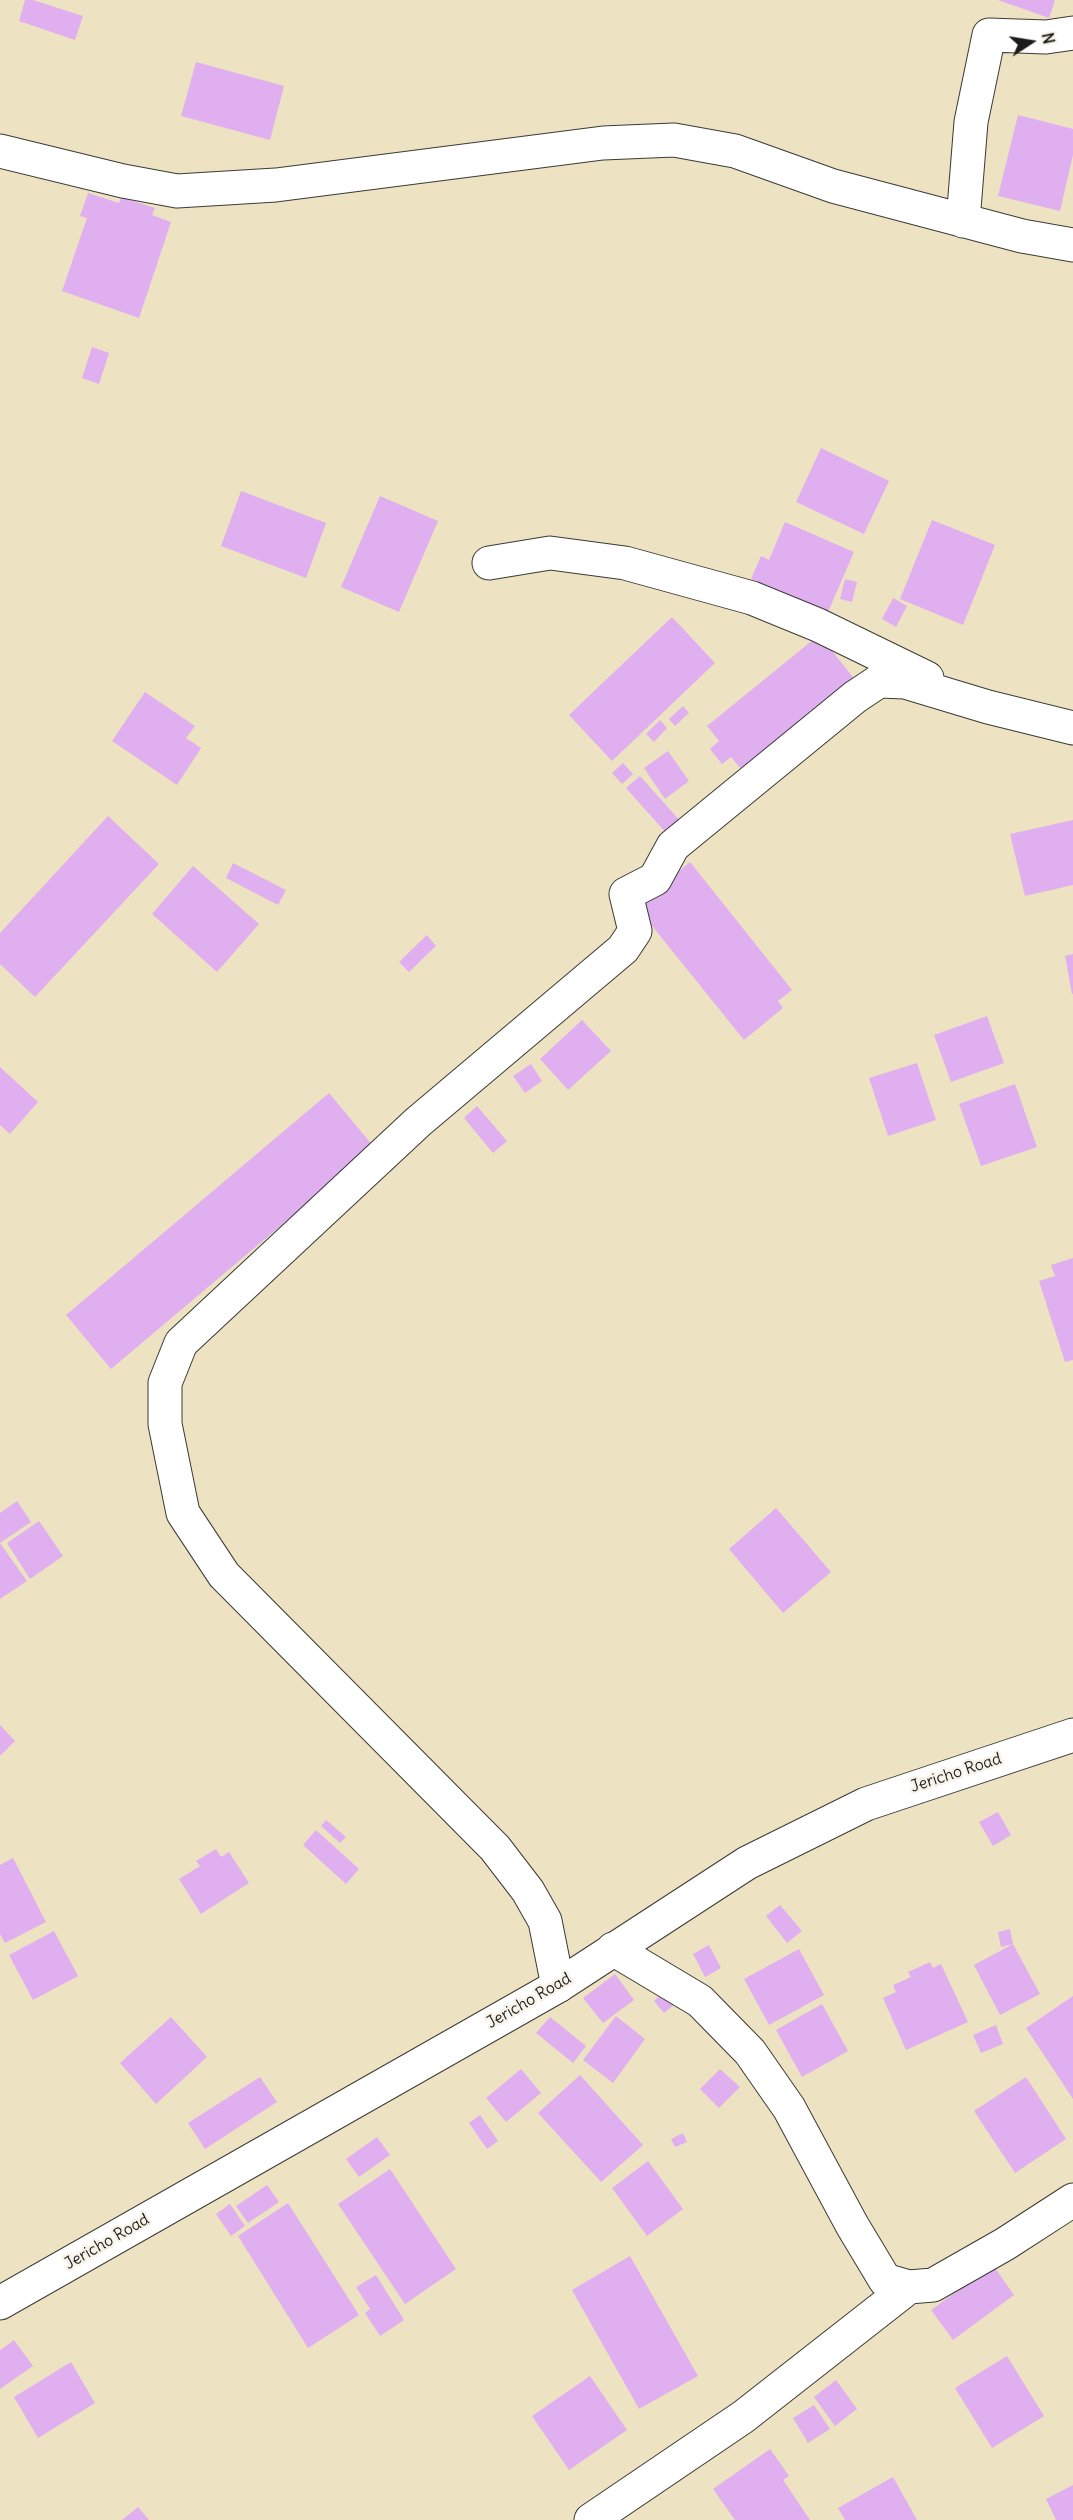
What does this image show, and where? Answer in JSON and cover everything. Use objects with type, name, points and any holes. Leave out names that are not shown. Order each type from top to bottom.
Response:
[{"type":"street","points":[[963,221],[971,122],[989,35],[1046,36],[1073,33]]},
{"type":"street","points":[[0,151],[123,181],[177,191],[276,185],[603,143],[674,141],[735,151],[833,186],[1023,236],[1073,245]]},
{"type":"street","points":[[489,563],[550,553],[614,562],[752,598],[818,625],[988,707]]},
{"type":"street","points":[[558,1986],[545,1921],[528,1891],[495,1848],[224,1575],[183,1513],[165,1424],[165,1383],[181,1343],[418,1122],[623,949],[635,931],[626,894],[655,879],[673,846],[855,697],[879,681],[905,682],[988,707],[1073,728]]},
{"type":"street","name":"Jericho Road","points":[[0,2303],[558,1986],[747,1863],[866,1804],[1073,1735]]},
{"type":"street","points":[[614,1950],[700,2001],[750,2052],[789,2108],[852,2225],[885,2280],[909,2287],[933,2285],[1005,2244],[1073,2200]]},
{"type":"street","points":[[591,2520],[743,2417],[909,2287]]},
{"type":"building","points":[[25,0],[33,0],[83,16],[75,40],[19,21]]},
{"type":"building","points":[[998,0],[1055,0],[1049,18]]},
{"type":"building","points":[[196,62],[284,86],[270,140],[181,116]]},
{"type":"building","points":[[1018,115],[1073,129],[1073,155],[1060,211],[998,196]]},
{"type":"building","points":[[88,193],[119,203],[121,197],[155,208],[152,215],[171,222],[139,318],[62,291],[87,218],[80,216]]},
{"type":"building","points":[[92,347],[109,353],[99,384],[82,378]]},
{"type":"building","points":[[821,448],[889,481],[864,534],[796,502]]},
{"type":"building","points":[[241,491],[326,523],[306,578],[221,546]]},
{"type":"building","points":[[380,496],[438,521],[399,612],[341,587]]},
{"type":"building","points":[[932,520],[995,545],[963,625],[900,599]]},
{"type":"building","points":[[785,522],[854,552],[828,612],[751,579],[761,556],[769,560]]},
{"type":"building","points":[[845,579],[857,582],[852,602],[840,599]]},
{"type":"building","points":[[893,598],[907,606],[896,627],[882,619]]},
{"type":"building","points":[[672,617],[715,663],[612,761],[569,715]]},
{"type":"building","points":[[819,635],[861,687],[749,778],[731,757],[722,764],[710,749],[719,741],[707,726]]},
{"type":"building","points":[[145,692],[195,726],[186,738],[201,748],[177,785],[112,741]]},
{"type":"building","points":[[683,706],[689,713],[675,726],[669,719]]},
{"type":"building","points":[[660,720],[667,728],[654,742],[646,734]]},
{"type":"building","points":[[668,751],[689,781],[665,799],[644,768]]},
{"type":"building","points":[[623,763],[633,774],[622,784],[612,773]]},
{"type":"building","points":[[640,776],[682,823],[668,835],[626,788]]},
{"type":"building","points":[[108,816],[159,864],[35,997],[0,964],[0,933]]},
{"type":"building","points":[[1073,820],[1073,885],[1025,896],[1010,834]]},
{"type":"building","points":[[690,862],[792,990],[778,1001],[783,1008],[744,1040],[636,906]]},
{"type":"building","points":[[233,863],[286,890],[278,905],[226,878]]},
{"type":"building","points":[[193,866],[259,924],[217,972],[152,914]]},
{"type":"building","points":[[427,935],[436,946],[409,972],[399,962]]},
{"type":"building","points":[[1073,954],[1073,994],[1072,994],[1065,956]]},
{"type":"building","points":[[987,1016],[1004,1063],[951,1082],[934,1035]]},
{"type":"building","points":[[582,1020],[611,1051],[568,1090],[540,1059]]},
{"type":"building","points":[[917,1063],[936,1120],[888,1136],[869,1078]]},
{"type":"building","points":[[531,1064],[542,1081],[525,1093],[513,1076]]},
{"type":"building","points":[[0,1067],[38,1102],[10,1134],[0,1125]]},
{"type":"building","points":[[1015,1084],[1037,1147],[981,1166],[959,1104]]},
{"type":"building","points":[[329,1093],[374,1147],[111,1369],[66,1315]]},
{"type":"building","points":[[477,1106],[507,1141],[493,1153],[464,1118]]},
{"type":"building","points":[[1073,1258],[1073,1360],[1065,1362],[1039,1281],[1055,1276],[1051,1265]]},
{"type":"building","points":[[17,1501],[31,1522],[0,1543],[0,1513]]},
{"type":"building","points":[[776,1508],[831,1572],[783,1613],[729,1549]]},
{"type":"building","points":[[39,1521],[63,1556],[30,1579],[7,1543]]},
{"type":"building","points":[[0,1543],[27,1581],[0,1599]]},
{"type":"building","points":[[0,1725],[15,1741],[0,1756]]},
{"type":"building","points":[[998,1812],[1011,1835],[993,1846],[979,1822]]},
{"type":"building","points":[[326,1820],[346,1837],[340,1843],[321,1826]]},
{"type":"building","points":[[316,1830],[359,1869],[346,1884],[303,1845]]},
{"type":"building","points":[[216,1849],[221,1857],[229,1852],[249,1883],[201,1914],[179,1879],[200,1866],[196,1861]]},
{"type":"building","points":[[13,1858],[46,1922],[5,1943],[0,1934],[0,1865]]},
{"type":"building","points":[[780,1905],[802,1931],[787,1943],[766,1916]]},
{"type":"building","points":[[1010,1929],[1013,1944],[1001,1947],[998,1932]]},
{"type":"building","points":[[54,1931],[78,1976],[33,2000],[9,1955]]},
{"type":"building","points":[[1013,1944],[1040,1994],[1000,2015],[974,1965]]},
{"type":"building","points":[[709,1945],[721,1968],[705,1977],[693,1954]]},
{"type":"building","points":[[799,1949],[824,1995],[769,2025],[744,1979]]},
{"type":"building","points":[[930,1962],[933,1968],[941,1964],[968,2022],[906,2050],[883,1998],[896,1992],[893,1985],[911,1977],[908,1972]]},
{"type":"building","points":[[615,1974],[634,2000],[603,2023],[583,1998]]},
{"type":"building","points":[[665,1991],[675,2004],[664,2013],[654,2001]]},
{"type":"building","points":[[1073,1996],[1073,2099],[1026,2028]]},
{"type":"building","points":[[822,2004],[848,2051],[802,2077],[776,2030]]},
{"type":"building","points":[[616,2016],[645,2039],[613,2083],[583,2060]]},
{"type":"building","points":[[171,2017],[207,2057],[156,2104],[120,2063]]},
{"type":"building","points":[[550,2017],[586,2046],[573,2063],[536,2033]]},
{"type":"building","points":[[996,2025],[1003,2044],[981,2053],[973,2035]]},
{"type":"building","points":[[521,2069],[541,2093],[506,2122],[486,2098]]},
{"type":"building","points":[[720,2069],[740,2087],[719,2108],[700,2089]]},
{"type":"building","points":[[580,2075],[643,2145],[601,2182],[538,2113]]},
{"type":"building","points":[[260,2077],[277,2102],[205,2149],[188,2123]]},
{"type":"building","points":[[1026,2077],[1066,2139],[1015,2173],[974,2111]]},
{"type":"building","points":[[480,2115],[498,2141],[487,2149],[469,2123]]},
{"type":"building","points":[[683,2133],[687,2142],[675,2147],[671,2139]]},
{"type":"building","points":[[377,2137],[390,2155],[359,2177],[346,2159]]},
{"type":"building","points":[[648,2161],[683,2209],[647,2236],[612,2188]]},
{"type":"building","points":[[390,2169],[456,2269],[405,2304],[338,2204]]},
{"type":"building","points":[[267,2185],[279,2202],[248,2223],[236,2206]]},
{"type":"building","points":[[288,2203],[359,2315],[308,2348],[238,2236]]},
{"type":"building","points":[[230,2204],[245,2226],[231,2236],[216,2214]]},
{"type":"building","points":[[630,2256],[698,2376],[639,2409],[572,2290]]},
{"type":"building","points":[[993,2265],[1014,2295],[953,2340],[931,2310]]},
{"type":"building","points":[[376,2275],[404,2320],[380,2336],[365,2313],[370,2309],[356,2287]]},
{"type":"building","points":[[14,2340],[33,2366],[0,2389],[0,2350]]},
{"type":"building","points":[[1007,2356],[1044,2416],[992,2448],[955,2388]]},
{"type":"building","points":[[71,2362],[95,2403],[38,2438],[14,2397]]},
{"type":"building","points":[[590,2376],[627,2430],[569,2470],[532,2416]]},
{"type":"building","points":[[836,2380],[857,2409],[835,2426],[814,2397]]},
{"type":"building","points":[[814,2405],[830,2429],[808,2443],[793,2418]]},
{"type":"building","points":[[770,2449],[789,2476],[783,2480],[810,2520],[735,2520],[713,2489]]},
{"type":"building","points":[[893,2477],[917,2520],[845,2520],[838,2508]]},
{"type":"building","points":[[1073,2485],[1073,2520],[1056,2520],[1046,2499]]},
{"type":"building","points":[[138,2507],[149,2520],[122,2520]]}]
